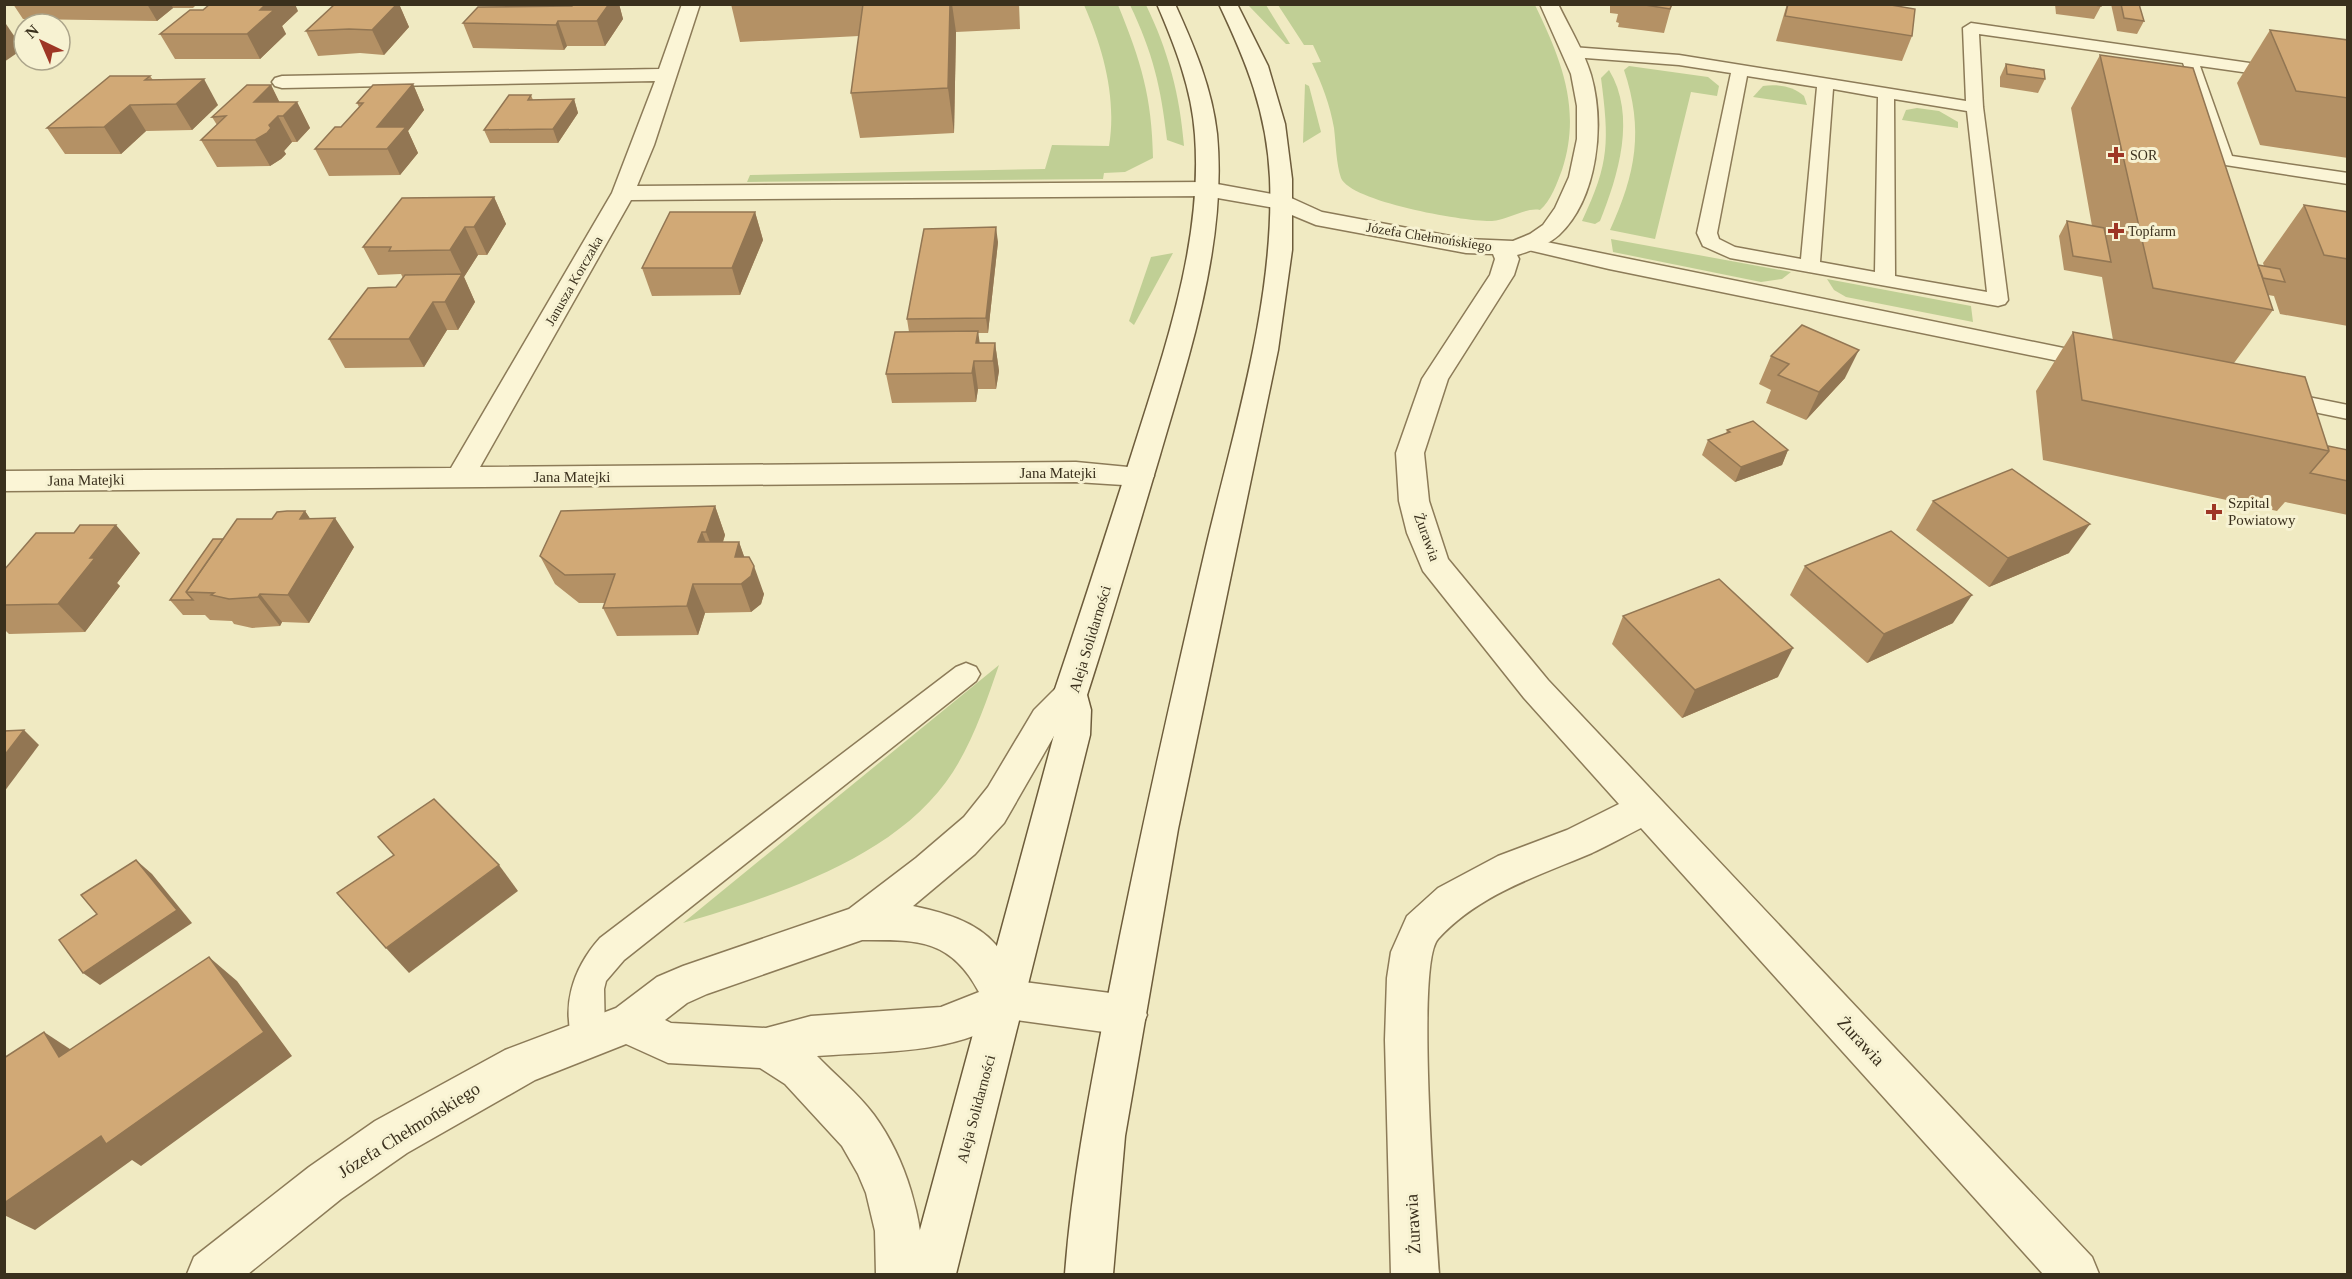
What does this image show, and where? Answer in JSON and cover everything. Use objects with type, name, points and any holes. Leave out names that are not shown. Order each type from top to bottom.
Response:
[{"type":"street","name":"Janusza Korczaka","points":[[461,476],[623,193],[643,145],[691,4]]},
{"type":"street","name":"Aleja Solidarności","points":[[932,1275],[1072,735],[1074,710],[1070,695],[1139,476],[1186,316],[1206,189],[1206,138],[1197,81],[1166,4]]},
{"type":"street","points":[[1089,1275],[1103,1136],[1159,829],[1265,350],[1280,250],[1281,202],[1275,124],[1267,90],[1245,37],[1228,4]]},
{"type":"street","points":[[1515,246],[1547,233],[1566,209],[1584,159],[1588,139],[1587,106],[1581,74],[1550,4]]},
{"type":"street","points":[[282,82],[665,75]]},
{"type":"street","points":[[623,193],[1206,189],[1281,202]]},
{"type":"street","name":"Józefa Chełmońskiego","points":[[1281,202],[1316,218],[1456,244],[1515,246]]},
{"type":"street","name":"Żurawia","points":[[1515,246],[1507,259],[1502,275],[1435,380],[1410,453],[1414,501],[1422,532],[1434,563],[1529,680],[2075,1275]]},
{"type":"street","name":"Jana Matejki","points":[[4,481],[1076,472],[1139,476]]},
{"type":"street","name":"Józefa Chełmońskiego","points":[[862,922],[950,853],[992,811],[1020,769],[1051,711],[1070,695]]},
{"type":"street","name":"Żurawia","points":[[1415,1275],[1406,1052],[1407,978],[1411,952],[1421,929],[1452,900],[1512,868],[1580,841],[1647,808]]},
{"type":"street","name":"Józefa Chełmońskiego","points":[[212,1275],[325,1183],[391,1137],[520,1065],[588,1037],[628,1024],[672,990],[697,979],[862,922],[906,921],[955,937],[982,958],[1004,999]]},
{"type":"street","points":[[628,1024],[668,1043],[766,1048],[811,1036],[941,1027],[963,1021],[1004,999],[1126,1015]]},
{"type":"street","points":[[766,1048],[784,1057],[813,1081],[858,1130],[875,1159],[889,1193],[898,1231],[900,1275]]},
{"type":"lane","points":[[1740,70],[1707,238],[1715,247],[1810,267],[1998,300],[1975,107],[1971,22],[2190,59],[2348,82]]},
{"type":"lane","points":[[1572,52],[1662,58],[1975,107]]},
{"type":"lane","points":[[2190,59],[2225,160],[2348,180]]},
{"type":"lane","points":[[1810,267],[1825,84]]},
{"type":"lane","points":[[1885,280],[1886,94]]},
{"type":"lane","points":[[1515,246],[2117,366]]},
{"type":"lane","points":[[2255,394],[2348,412]]},
{"type":"lane","points":[[588,1037],[585,989],[589,977],[612,949],[966,674]]},
{"type":"green space","points":[[1084,5],[1118,5],[1144,80],[1148,98],[1153,158],[1125,172],[1104,173],[1103,179],[747,182],[750,175],[1045,169],[1052,145],[1109,146],[1111,110],[1107,74],[1097,38]]},
{"type":"green space","points":[[1130,5],[1146,5],[1161,39],[1176,91],[1184,146],[1167,140],[1155,71],[1145,39]]},
{"type":"green space","points":[[1248,5],[1266,5],[1290,44],[1286,44]]},
{"type":"green space","points":[[1278,5],[1535,5],[1560,65],[1569,105],[1568,148],[1562,170],[1547,202],[1540,210],[1529,210],[1492,221],[1478,220],[1410,209],[1365,195],[1349,187],[1341,178],[1330,111],[1312,63],[1321,62],[1313,45],[1304,45]]},
{"type":"green space","points":[[1629,66],[1708,77],[1719,86],[1717,96],[1691,92],[1655,239],[1610,230],[1626,189],[1634,151],[1634,112],[1624,70]]},
{"type":"green space","points":[[1609,70],[1622,107],[1622,146],[1607,203],[1600,221],[1595,224],[1582,221],[1598,183],[1605,151],[1606,135],[1601,78]]},
{"type":"green space","points":[[1305,84],[1309,86],[1321,132],[1303,143]]},
{"type":"green space","points":[[1774,85],[1795,90],[1804,96],[1807,105],[1753,97],[1763,86]]},
{"type":"green space","points":[[1917,108],[1939,111],[1958,122],[1958,128],[1902,120],[1906,110]]},
{"type":"green space","points":[[1611,239],[1791,272],[1782,279],[1761,282],[1613,252]]},
{"type":"green space","points":[[1173,253],[1134,325],[1129,321],[1151,257]]},
{"type":"green space","points":[[1827,279],[1971,306],[1973,322],[1846,297],[1834,290]]},
{"type":"green space","points":[[999,665],[977,726],[955,769],[922,809],[893,833],[861,854],[790,888],[683,923]]},
{"type":"building","points":[[210,4],[266,4],[260,10],[274,10],[247,34],[160,34],[190,10],[203,10]]},
{"type":"building","points":[[335,4],[397,4],[372,30],[306,31]]},
{"type":"building","points":[[573,4],[609,4],[597,21],[558,21],[556,25],[463,23],[478,7],[572,6]]},
{"type":"building","points":[[863,4],[950,4],[948,88],[851,93]]},
{"type":"building","points":[[1639,4],[1672,4],[1670,9]]},
{"type":"building","points":[[1788,4],[1885,4],[1915,9],[1912,36],[1785,16]]},
{"type":"building","points":[[2121,4],[2139,4],[2144,21],[2124,18]]},
{"type":"building","points":[[2270,30],[2348,40],[2348,98],[2296,91]]},
{"type":"building","points":[[2100,55],[2193,68],[2273,310],[2153,288]]},
{"type":"building","points":[[2006,64],[2044,70],[2045,79],[2007,74]]},
{"type":"building","points":[[110,76],[150,76],[145,80],[204,79],[176,104],[130,105],[104,127],[47,128]]},
{"type":"building","points":[[413,84],[377,127],[406,127],[387,149],[315,149],[335,127],[341,127],[363,103],[357,103],[373,85]]},
{"type":"building","points":[[247,85],[271,85],[254,102],[297,102],[283,116],[278,116],[269,125],[271,128],[267,133],[255,140],[201,140],[226,116],[212,117]]},
{"type":"building","points":[[509,95],[531,95],[528,100],[574,99],[553,129],[484,130]]},
{"type":"building","points":[[494,197],[474,227],[465,227],[450,250],[389,251],[391,247],[363,247],[402,198]]},
{"type":"building","points":[[2304,205],[2348,212],[2348,259],[2324,255]]},
{"type":"building","points":[[670,212],[755,212],[732,268],[642,268]]},
{"type":"building","points":[[2067,221],[2104,228],[2111,262],[2073,256]]},
{"type":"building","points":[[996,227],[986,318],[907,319],[924,229]]},
{"type":"building","points":[[2258,265],[2280,269],[2285,282],[2263,278]]},
{"type":"building","points":[[462,274],[445,302],[433,302],[409,339],[329,339],[368,288],[396,287],[405,275]]},
{"type":"building","points":[[1802,325],[1859,350],[1819,392],[1778,375],[1789,364],[1771,356]]},
{"type":"building","points":[[978,331],[976,343],[995,343],[993,361],[974,361],[972,373],[886,374],[895,332]]},
{"type":"building","points":[[2073,332],[2305,377],[2329,451],[2082,400]]},
{"type":"building","points":[[1753,421],[1788,450],[1741,467],[1708,440],[1730,432],[1727,430]]},
{"type":"building","points":[[2328,446],[2348,450],[2348,481],[2310,473],[2329,451]]},
{"type":"building","points":[[2012,469],[2090,524],[2008,558],[1933,501]]},
{"type":"building","points":[[715,506],[706,532],[702,532],[698,542],[739,542],[735,557],[749,557],[754,566],[751,576],[741,584],[693,584],[687,606],[603,608],[615,574],[565,575],[540,556],[561,511]]},
{"type":"building","points":[[305,511],[300,519],[335,518],[288,595],[260,594],[258,597],[229,599],[211,595],[214,593],[186,592],[237,519],[272,519],[277,512]]},
{"type":"building","points":[[80,525],[116,525],[90,558],[95,558],[58,604],[4,605],[4,570],[36,533],[74,533]]},
{"type":"building","points":[[1891,531],[1972,595],[1884,634],[1805,566]]},
{"type":"building","points":[[213,539],[223,539],[186,592],[193,600],[170,600]]},
{"type":"building","points":[[1719,579],[1793,648],[1695,690],[1623,616]]},
{"type":"building","points":[[24,730],[4,756],[4,731]]},
{"type":"building","points":[[434,799],[499,865],[386,948],[337,893],[394,855],[378,837]]},
{"type":"building","points":[[136,860],[177,910],[83,973],[59,940],[97,914],[81,895]]},
{"type":"building","points":[[209,957],[264,1032],[106,1144],[101,1136],[4,1203],[4,1058],[44,1032],[59,1057]]},
{"type":"place","name":"SOR","points":[[2116,155]]},
{"type":"place","name":"Topfarm","points":[[2116,231]]},
{"type":"place","name":"Szpital Powiatowy","points":[[2214,512]]}]
